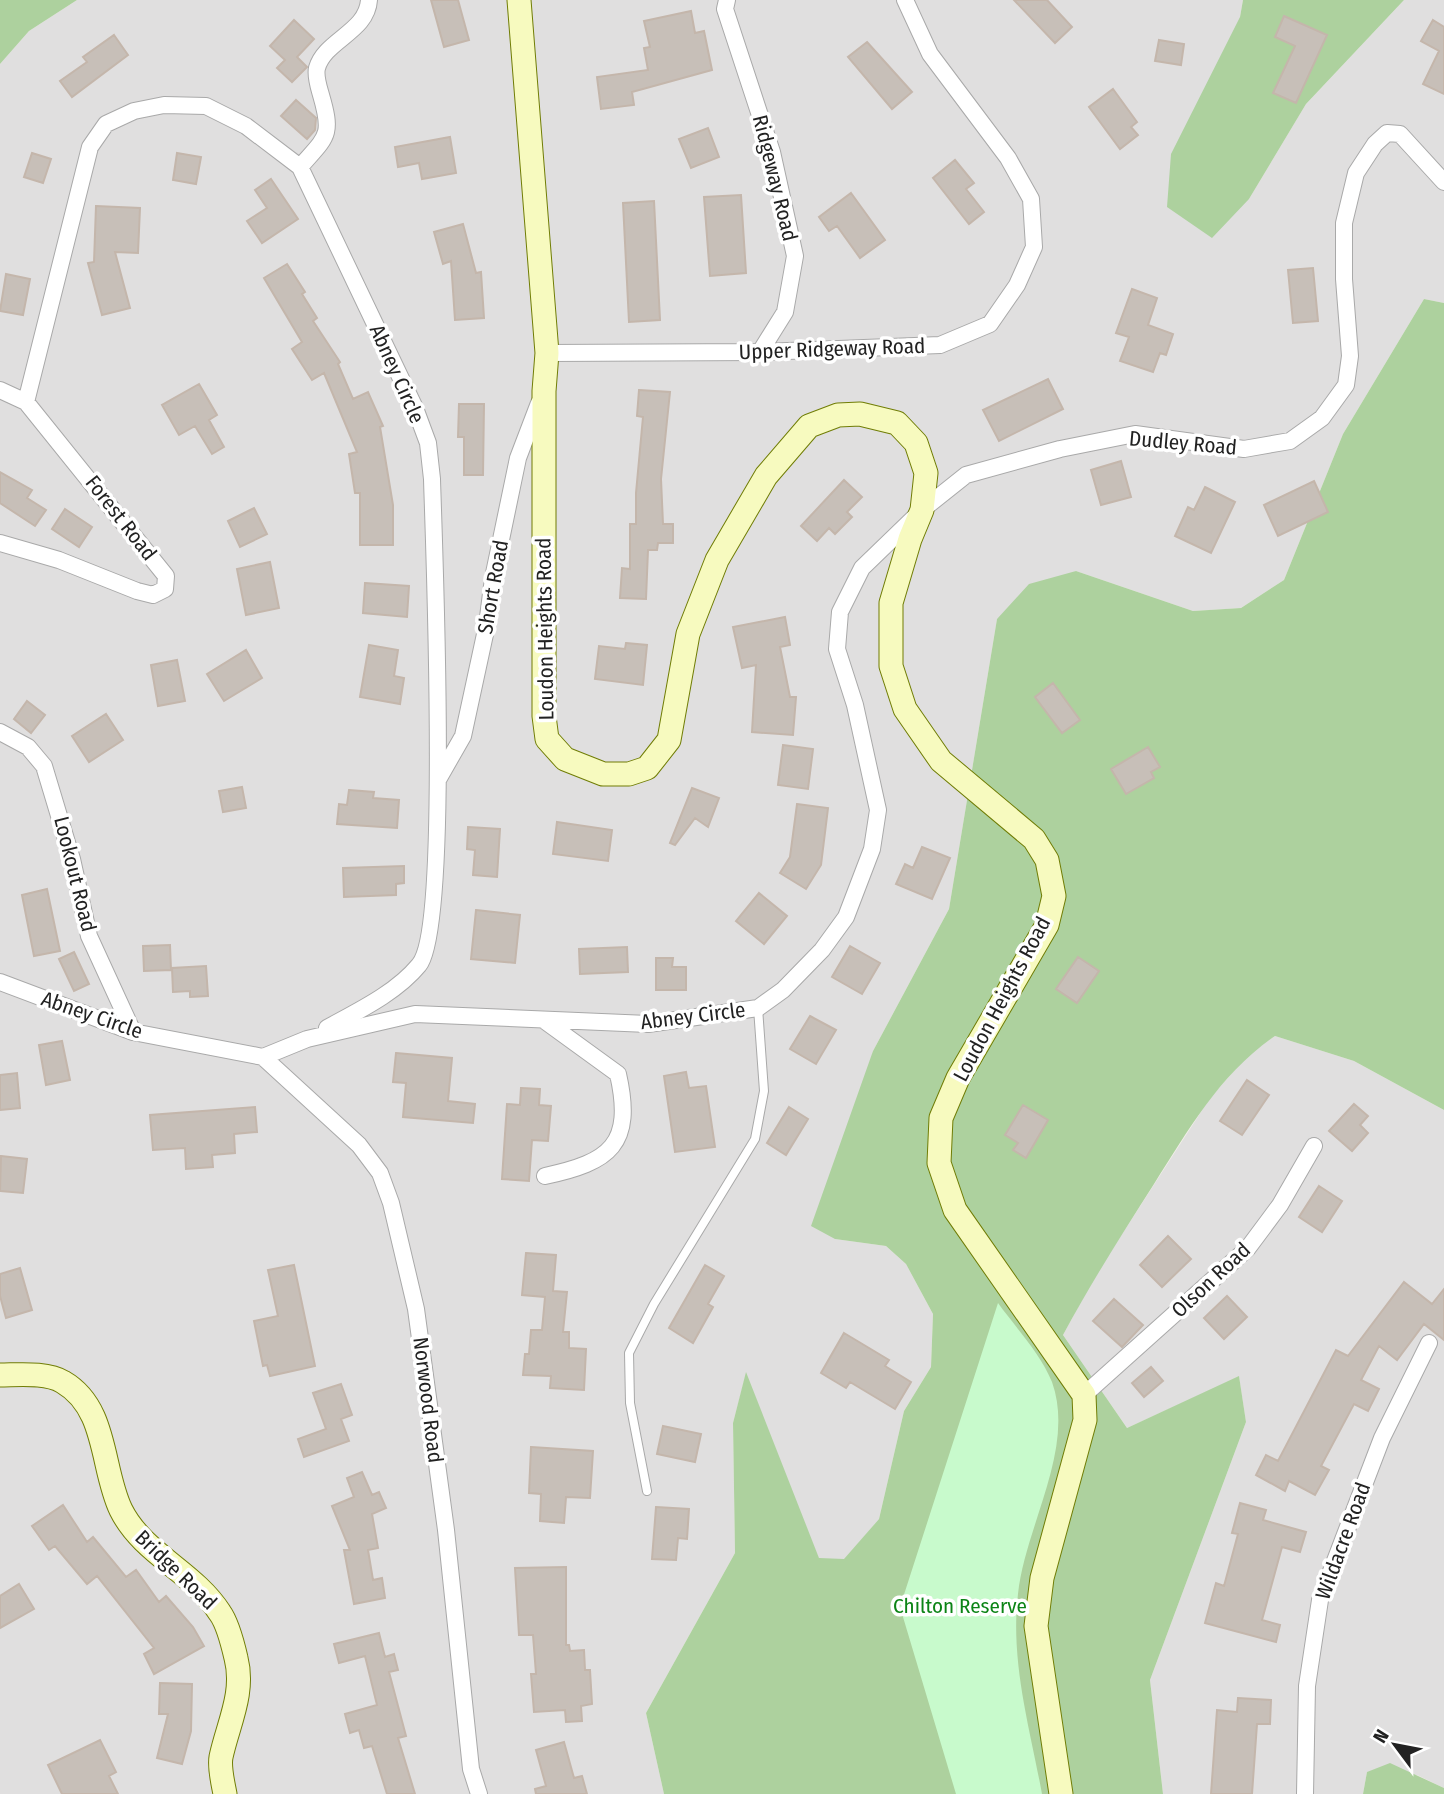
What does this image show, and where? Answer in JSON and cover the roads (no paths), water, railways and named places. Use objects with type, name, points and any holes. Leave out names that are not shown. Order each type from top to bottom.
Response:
[{"type":"street","points":[[300,167],[322,142],[330,125],[318,85],[317,68],[325,56],[361,21],[369,9],[369,0]]},
{"type":"street","name":"Loudon Heights Road","points":[[519,0],[547,354],[544,391],[544,716],[547,739],[565,759],[603,775],[629,774],[647,768],[669,740],[688,634],[717,560],[766,476],[809,426],[838,415],[860,414],[897,423],[916,443],[926,473],[922,510],[910,539],[891,603],[891,666],[905,709],[941,761],[1034,839],[1047,860],[1054,896],[1047,925],[954,1088],[941,1118],[939,1163],[955,1210],[1084,1395]]},
{"type":"street","name":"Ridgeway Road","points":[[727,0],[726,9],[772,152],[795,256],[785,312],[760,352]]},
{"type":"street","name":"Upper Ridgeway Road","points":[[547,354],[760,352],[940,345],[990,324],[1017,285],[1034,247],[1031,199],[1008,158],[930,54],[905,0]]},
{"type":"street","name":"Abney Circle","points":[[0,982],[133,1032],[263,1058],[307,1039],[372,1003],[421,964],[433,924],[438,780],[432,479],[428,443],[415,408],[300,167],[246,126],[206,106],[164,105],[134,111],[106,124],[90,146],[79,183],[26,402]]},
{"type":"street","name":"Dudley Road","points":[[922,510],[966,475],[1060,450],[1135,434],[1244,449],[1290,441],[1322,418],[1346,384],[1350,356],[1344,279],[1344,223],[1356,173],[1375,144],[1387,133],[1400,134],[1444,182]]},
{"type":"street","name":"Forest Road","points":[[0,390],[26,402],[147,550],[166,576],[165,589],[153,595],[137,591],[59,560],[0,544]]},
{"type":"street","name":"Short Road","points":[[438,780],[463,736],[488,625],[493,578],[518,458],[544,391]]},
{"type":"street","name":"Abney Circle","points":[[307,1039],[415,1014],[648,1024],[758,1008],[783,990],[822,950],[846,917],[872,849],[878,810],[855,705],[837,649],[840,612],[862,568],[922,510]]},
{"type":"street","name":"Lookout Road","points":[[0,732],[28,747],[44,766],[72,859],[89,936],[133,1032]]},
{"type":"street","points":[[545,1021],[618,1074],[625,1104],[620,1130],[608,1154],[580,1169],[545,1176]]},
{"type":"street","name":"Norwood Road","points":[[263,1058],[359,1145],[380,1173],[391,1203],[416,1308],[446,1530],[471,1769],[479,1794]]},
{"type":"street","name":"Olson Road","points":[[1084,1395],[1248,1248],[1280,1205],[1314,1146]]},
{"type":"street","name":"Wildacre Road","points":[[1305,1794],[1307,1686],[1320,1600],[1382,1438],[1429,1343]]},
{"type":"street","name":"Bridge Road","points":[[0,1375],[63,1381],[78,1396],[92,1412],[120,1508],[138,1537],[179,1569],[221,1614],[236,1659],[239,1681],[233,1719],[221,1759],[225,1794]]},
{"type":"street","points":[[1060,1794],[1036,1626],[1042,1578],[1085,1420],[1084,1395]]},
{"type":"lane","points":[[647,1490],[630,1403],[629,1353],[654,1304],[755,1139],[764,1091],[758,1008]]},
{"type":"park label","name":"Chilton Reserve","points":[[960,1606]]}]
